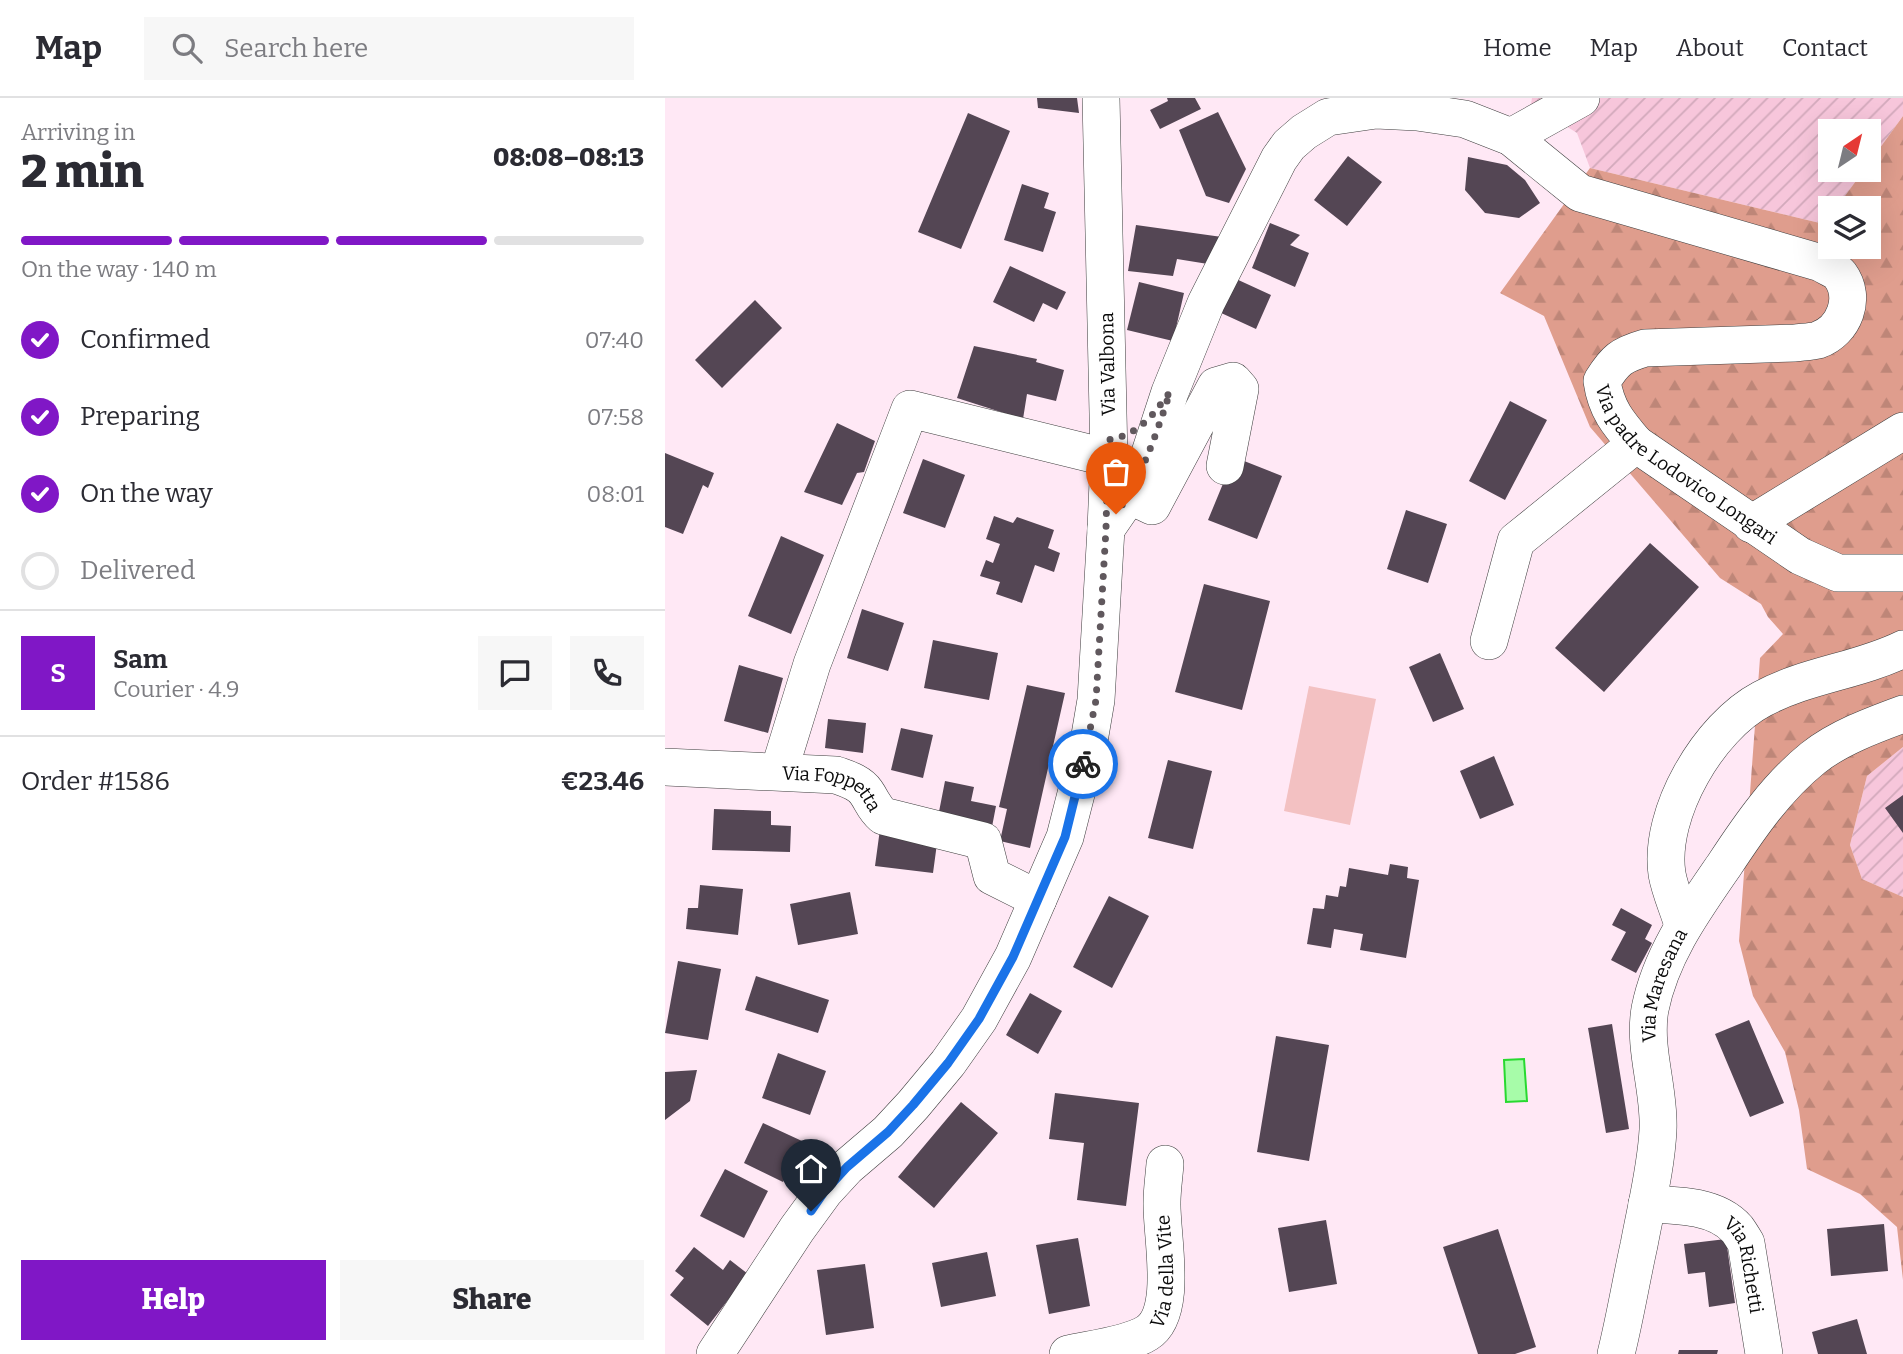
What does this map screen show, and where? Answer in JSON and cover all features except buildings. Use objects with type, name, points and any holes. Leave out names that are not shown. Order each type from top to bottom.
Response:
[{"type":"street","name":"Via Valbona","points":[[715,1354],[824,1192],[913,1105],[979,1019],[1013,957],[1065,837],[1088,747],[1096,700],[1106,529],[1109,449],[1101,98]]},
{"type":"street","points":[[1511,137],[1581,98]]},
{"type":"street","name":"Via padre Lodovico Longari","points":[[1106,529],[1129,495],[1150,453],[1170,392],[1206,303],[1279,159],[1289,145],[1328,117],[1376,110],[1417,112],[1465,119],[1511,137],[1580,193],[1821,263],[1839,274],[1849,294],[1846,312],[1838,326],[1819,340],[1645,348],[1624,354],[1613,363],[1602,381],[1604,396],[1615,420],[1636,444],[1800,556],[1838,573],[1903,573]]},
{"type":"street","points":[[1129,495],[1152,506],[1216,386],[1233,382],[1240,389],[1225,466]]},
{"type":"street","name":"Via padre Lodovico Longari","points":[[1109,449],[1120,438],[1140,428],[1170,392]]},
{"type":"street","points":[[779,771],[812,664],[910,409],[1109,449]]},
{"type":"street","points":[[1751,524],[1903,432]]},
{"type":"street","points":[[1489,641],[1516,541],[1636,444]]},
{"type":"street","points":[[1683,925],[1667,874],[1667,846],[1674,812],[1689,778],[1704,755],[1730,723],[1761,699],[1808,680],[1903,649]]},
{"type":"street","name":"Via Maresana","points":[[1616,1354],[1653,1174],[1658,1129],[1648,1030],[1651,1008],[1662,971],[1683,925],[1743,837],[1777,793],[1814,757],[1861,730],[1903,714]]},
{"type":"street","name":"Via Foppetta","points":[[665,767],[836,775],[854,781],[883,816],[983,841],[992,876],[1038,899]]},
{"type":"street","name":"Via della Vite","points":[[1068,1354],[1131,1340],[1147,1333],[1156,1325],[1161,1314],[1165,1283],[1161,1201],[1165,1164]]},
{"type":"street","name":"Via Richetti","points":[[1647,1204],[1684,1205],[1724,1218],[1736,1228],[1746,1243],[1763,1354]]},
{"type":"shaded area","points":[[1532,98],[1903,98],[1903,116],[1881,146],[1881,119],[1818,119],[1818,182],[1855,182],[1845,196],[1818,196],[1818,223],[1590,168],[1577,133],[1531,104]]},
{"type":"shaded area","points":[[1309,686],[1376,699],[1350,825],[1284,811]]},
{"type":"shaded area","points":[[1903,747],[1903,897],[1862,879],[1850,845],[1867,776]]},
{"type":"shaded area","points":[[1524,1059],[1527,1101],[1506,1102],[1504,1060]]},
{"type":"green space","points":[[1903,116],[1903,747],[1867,776],[1850,845],[1862,879],[1903,897],[1903,1280],[1897,1227],[1860,1194],[1807,1169],[1799,1110],[1785,1052],[1753,996],[1739,941],[1760,658],[1783,634],[1761,604],[1720,578],[1590,427],[1544,316],[1500,293],[1590,168],[1818,223],[1818,259],[1881,259],[1881,196],[1845,196],[1855,182],[1881,182],[1881,146]]},
{"type":"way so far","points":[[1083,764],[1096,700],[1106,529],[1108,440],[1120,438],[1140,428],[1170,392],[1150,453],[1116,514]]},
{"type":"route","points":[[811,1211],[847,1167],[888,1132],[913,1105],[948,1063],[979,1019],[1013,957],[1065,837],[1083,764]]}]
